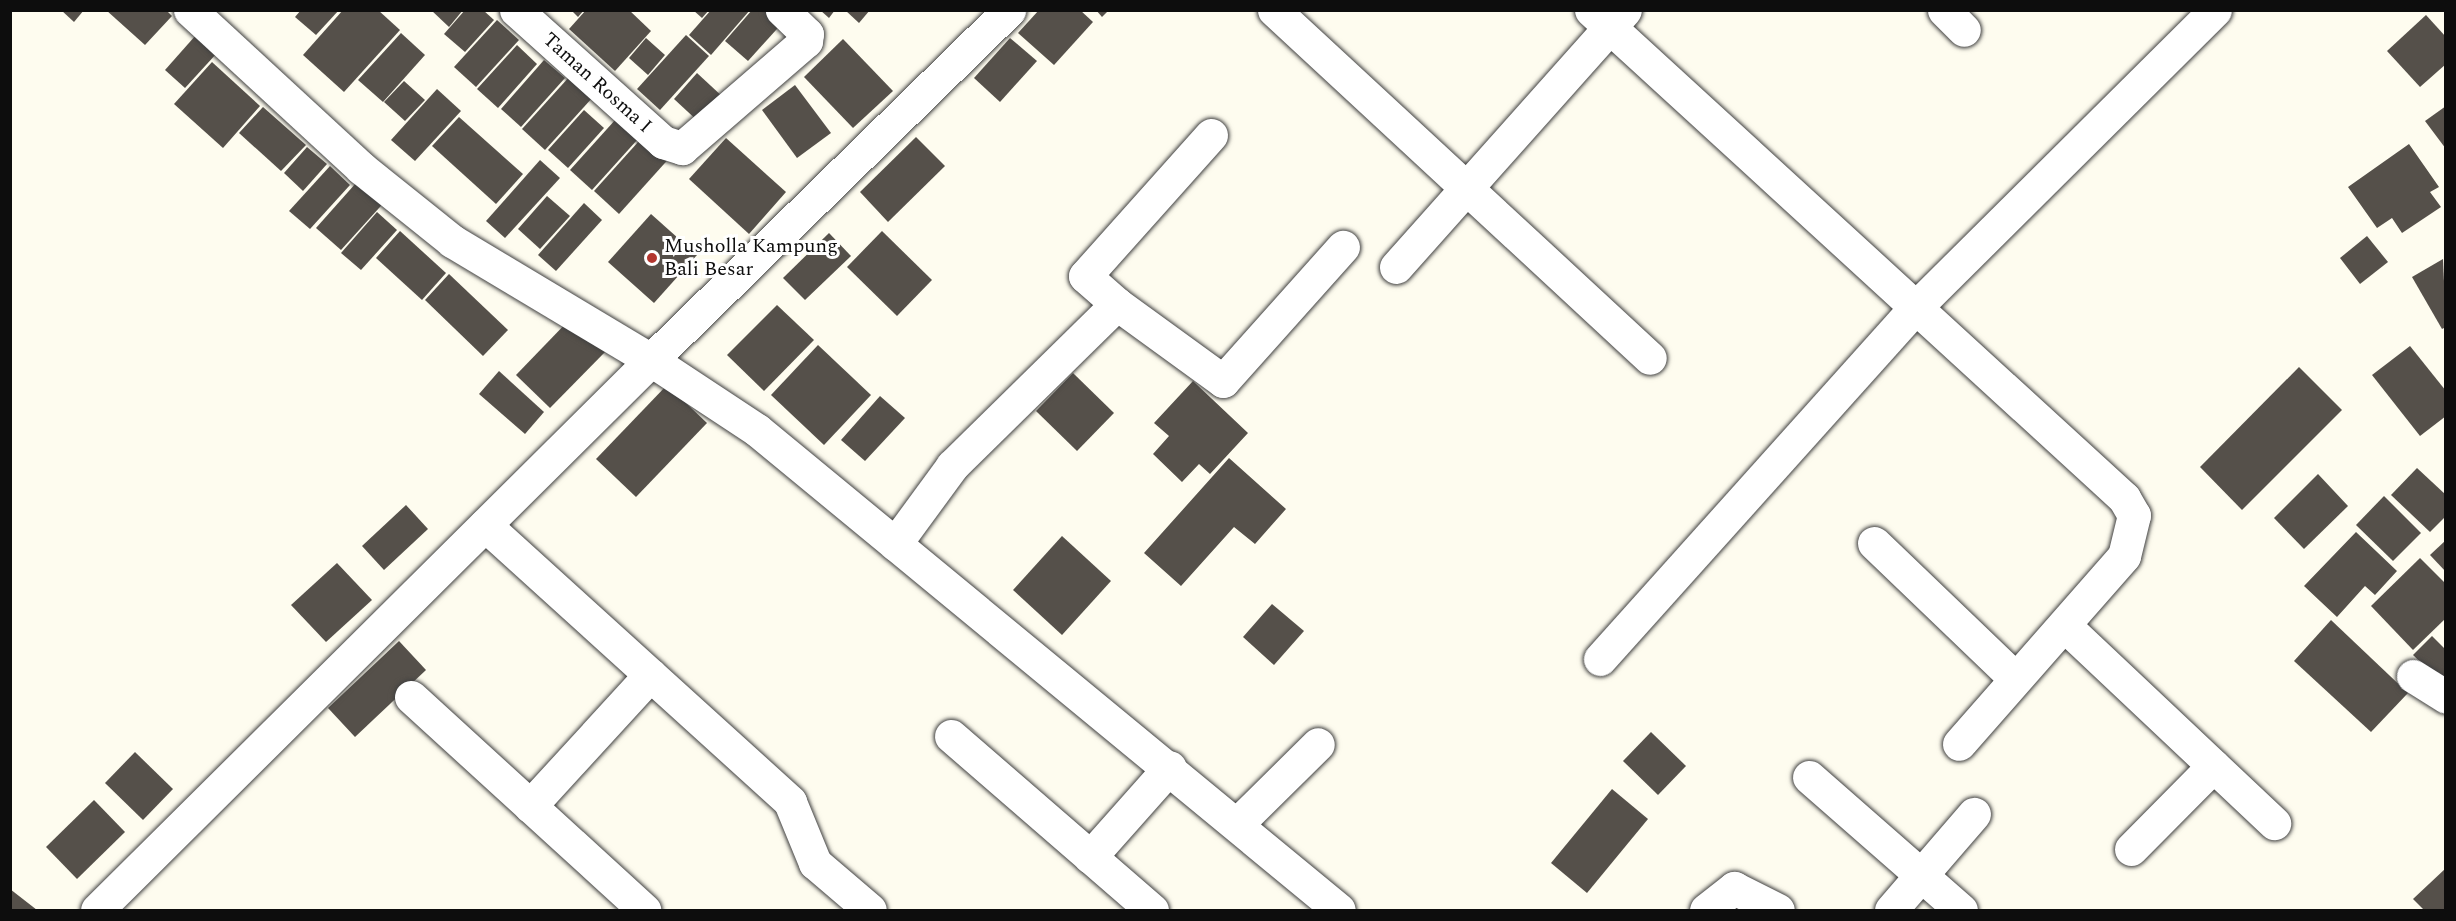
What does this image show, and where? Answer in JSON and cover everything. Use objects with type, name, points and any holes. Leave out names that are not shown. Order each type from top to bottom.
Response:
[{"type":"street","points":[[190,10],[362,168],[452,242],[651,360],[757,430],[1238,823],[1339,910]]},
{"type":"street","name":"Taman Rosma I","points":[[516,10],[663,142],[682,148],[806,41],[807,34],[782,10]]},
{"type":"street","points":[[98,910],[651,360],[1009,10]]},
{"type":"street","points":[[1274,10],[1650,358]]},
{"type":"street","points":[[1600,659],[1914,309],[2215,10]]},
{"type":"street","points":[[1396,267],[1469,190],[1608,16],[1914,309],[2124,498],[2134,515],[2124,556],[1959,744]]},
{"type":"street","points":[[1211,135],[1085,276],[1117,304],[1223,381],[1342,247]]},
{"type":"street","points":[[896,544],[952,466],[1117,304]]},
{"type":"street","points":[[485,525],[790,802],[815,863],[870,910]]},
{"type":"street","points":[[1874,543],[2015,678]]},
{"type":"street","points":[[2064,625],[2274,823]]},
{"type":"street","points":[[530,806],[650,675]]},
{"type":"street","points":[[2413,676],[2445,698]]},
{"type":"street","points":[[411,697],[644,910]]},
{"type":"street","points":[[951,736],[1152,910]]},
{"type":"street","points":[[1238,823],[1318,744]]},
{"type":"street","points":[[2132,849],[2213,766]]},
{"type":"street","points":[[1090,857],[1170,767]]},
{"type":"street","points":[[1809,777],[1961,910]]},
{"type":"street","points":[[1891,910],[1922,877],[1974,814]]},
{"type":"street","points":[[1706,910],[1734,888],[1778,910]]},
{"type":"building","points":[[61,10],[84,10],[74,22]]},
{"type":"building","points":[[106,10],[166,10],[172,16],[145,45]]},
{"type":"building","points":[[301,10],[339,10],[316,35],[295,17]]},
{"type":"building","points":[[343,10],[378,10],[400,30],[344,92],[303,55]]},
{"type":"building","points":[[431,10],[463,10],[449,27]]},
{"type":"building","points":[[465,10],[483,10],[494,20],[465,52],[444,34]]},
{"type":"building","points":[[571,10],[584,10],[578,17]]},
{"type":"building","points":[[586,10],[629,10],[651,31],[615,71],[569,29]]},
{"type":"building","points":[[693,10],[709,10],[702,18]]},
{"type":"building","points":[[711,10],[750,10],[711,55],[689,35]]},
{"type":"building","points":[[752,10],[776,10],[786,19],[748,61],[725,41]]},
{"type":"building","points":[[820,10],[835,10],[829,18]]},
{"type":"building","points":[[845,10],[870,10],[859,23]]},
{"type":"building","points":[[1039,10],[1080,10],[1093,22],[1054,65],[1018,33]]},
{"type":"building","points":[[1096,10],[1109,10],[1102,17]]},
{"type":"building","points":[[2426,15],[2446,37],[2446,64],[2420,87],[2387,51]]},
{"type":"building","points":[[497,20],[519,40],[476,87],[454,67]]},
{"type":"building","points":[[401,33],[425,55],[383,102],[358,80]]},
{"type":"building","points":[[196,35],[217,53],[185,88],[165,70]]},
{"type":"building","points":[[686,35],[709,56],[660,110],[637,89]]},
{"type":"building","points":[[646,38],[665,55],[648,75],[629,58]]},
{"type":"building","points":[[1010,38],[1037,61],[1000,102],[974,78]]},
{"type":"building","points":[[843,39],[893,91],[853,128],[804,77]]},
{"type":"building","points":[[517,45],[537,64],[498,108],[477,89]]},
{"type":"building","points":[[544,60],[565,78],[521,127],[501,109]]},
{"type":"building","points":[[212,62],[260,106],[223,148],[174,104]]},
{"type":"building","points":[[697,73],[724,98],[701,124],[674,99]]},
{"type":"building","points":[[570,76],[593,97],[545,150],[522,129]]},
{"type":"building","points":[[404,81],[425,100],[405,121],[384,102]]},
{"type":"building","points":[[795,85],[831,133],[797,158],[762,110]]},
{"type":"building","points":[[437,89],[461,111],[415,161],[391,140]]},
{"type":"building","points":[[2446,106],[2446,149],[2425,121]]},
{"type":"building","points":[[263,107],[306,145],[281,171],[239,133]]},
{"type":"building","points":[[625,109],[647,129],[592,190],[570,170]]},
{"type":"building","points":[[584,110],[604,128],[568,168],[548,150]]},
{"type":"building","points":[[459,117],[523,174],[496,204],[432,146]]},
{"type":"building","points":[[648,131],[673,154],[619,214],[594,191]]},
{"type":"building","points":[[916,137],[945,166],[888,222],[860,192]]},
{"type":"building","points":[[726,138],[786,192],[749,234],[689,179]]},
{"type":"building","points":[[2409,144],[2439,187],[2430,192],[2441,207],[2402,233],[2392,218],[2377,228],[2348,187]]},
{"type":"building","points":[[307,147],[327,164],[303,191],[284,173]]},
{"type":"building","points":[[540,160],[560,178],[505,238],[486,221]]},
{"type":"building","points":[[330,166],[350,185],[310,229],[289,211]]},
{"type":"building","points":[[364,174],[389,197],[341,250],[316,228]]},
{"type":"building","points":[[547,196],[570,216],[540,249],[518,229]]},
{"type":"building","points":[[584,203],[602,220],[556,271],[538,255]]},
{"type":"building","points":[[377,212],[397,230],[361,270],[341,253]]},
{"type":"building","name":"Musholla Kampung Bali Besar","points":[[651,214],[697,255],[654,303],[608,262]]},
{"type":"building","points":[[400,231],[446,273],[422,300],[376,258]]},
{"type":"building","points":[[882,231],[932,280],[897,316],[847,267]]},
{"type":"building","points":[[829,233],[851,256],[805,300],[783,278]]},
{"type":"building","points":[[2367,236],[2388,262],[2360,284],[2340,258]]},
{"type":"building","points":[[2443,259],[2446,327],[2442,329],[2412,277]]},
{"type":"building","points":[[449,274],[508,330],[483,356],[425,300]]},
{"type":"building","points":[[777,305],[814,340],[764,391],[727,355]]},
{"type":"building","points":[[572,317],[606,351],[550,408],[516,375]]},
{"type":"building","points":[[818,345],[871,395],[824,445],[771,395]]},
{"type":"building","points":[[2410,346],[2446,391],[2446,416],[2420,436],[2372,375]]},
{"type":"building","points":[[2299,367],[2342,410],[2242,510],[2200,467]]},
{"type":"building","points":[[499,371],[544,412],[525,434],[479,394]]},
{"type":"building","points":[[1073,373],[1114,413],[1077,451],[1036,411]]},
{"type":"building","points":[[1193,381],[1248,433],[1210,474],[1199,464],[1182,482],[1153,454],[1169,436],[1154,423]]},
{"type":"building","points":[[667,385],[707,423],[636,497],[596,459]]},
{"type":"building","points":[[880,396],[905,418],[865,461],[841,440]]},
{"type":"building","points":[[1229,458],[1286,509],[1255,544],[1234,527],[1181,586],[1144,553]]},
{"type":"building","points":[[2417,468],[2446,495],[2446,516],[2430,532],[2391,495]]},
{"type":"building","points":[[2318,474],[2348,506],[2304,549],[2274,518]]},
{"type":"building","points":[[2384,496],[2421,533],[2393,561],[2356,525]]},
{"type":"building","points":[[406,505],[428,529],[384,570],[362,546]]},
{"type":"building","points":[[2356,532],[2397,571],[2375,595],[2365,586],[2337,617],[2304,586]]},
{"type":"building","points":[[1062,536],[1111,581],[1062,635],[1013,590]]},
{"type":"building","points":[[2446,540],[2446,572],[2430,555]]},
{"type":"building","points":[[2420,558],[2446,584],[2446,618],[2413,650],[2371,606]]},
{"type":"building","points":[[337,563],[372,600],[326,642],[291,605]]},
{"type":"building","points":[[1272,604],[1304,631],[1274,665],[1243,637]]},
{"type":"building","points":[[2331,620],[2408,693],[2371,732],[2294,661]]},
{"type":"building","points":[[2432,636],[2446,650],[2446,687],[2413,655]]},
{"type":"building","points":[[399,641],[426,670],[355,737],[328,708]]},
{"type":"building","points":[[1651,732],[1686,766],[1658,795],[1623,761]]},
{"type":"building","points":[[135,752],[173,789],[143,820],[105,783]]},
{"type":"building","points":[[1612,789],[1648,819],[1587,893],[1551,863]]},
{"type":"building","points":[[94,800],[125,832],[77,879],[46,847]]},
{"type":"building","points":[[2446,868],[2446,910],[2424,910],[2413,899]]},
{"type":"building","points":[[10,889],[37,910],[10,910]]},
{"type":"place","name":"Musholla Kampung Bali Besar","points":[[652,258]]}]
